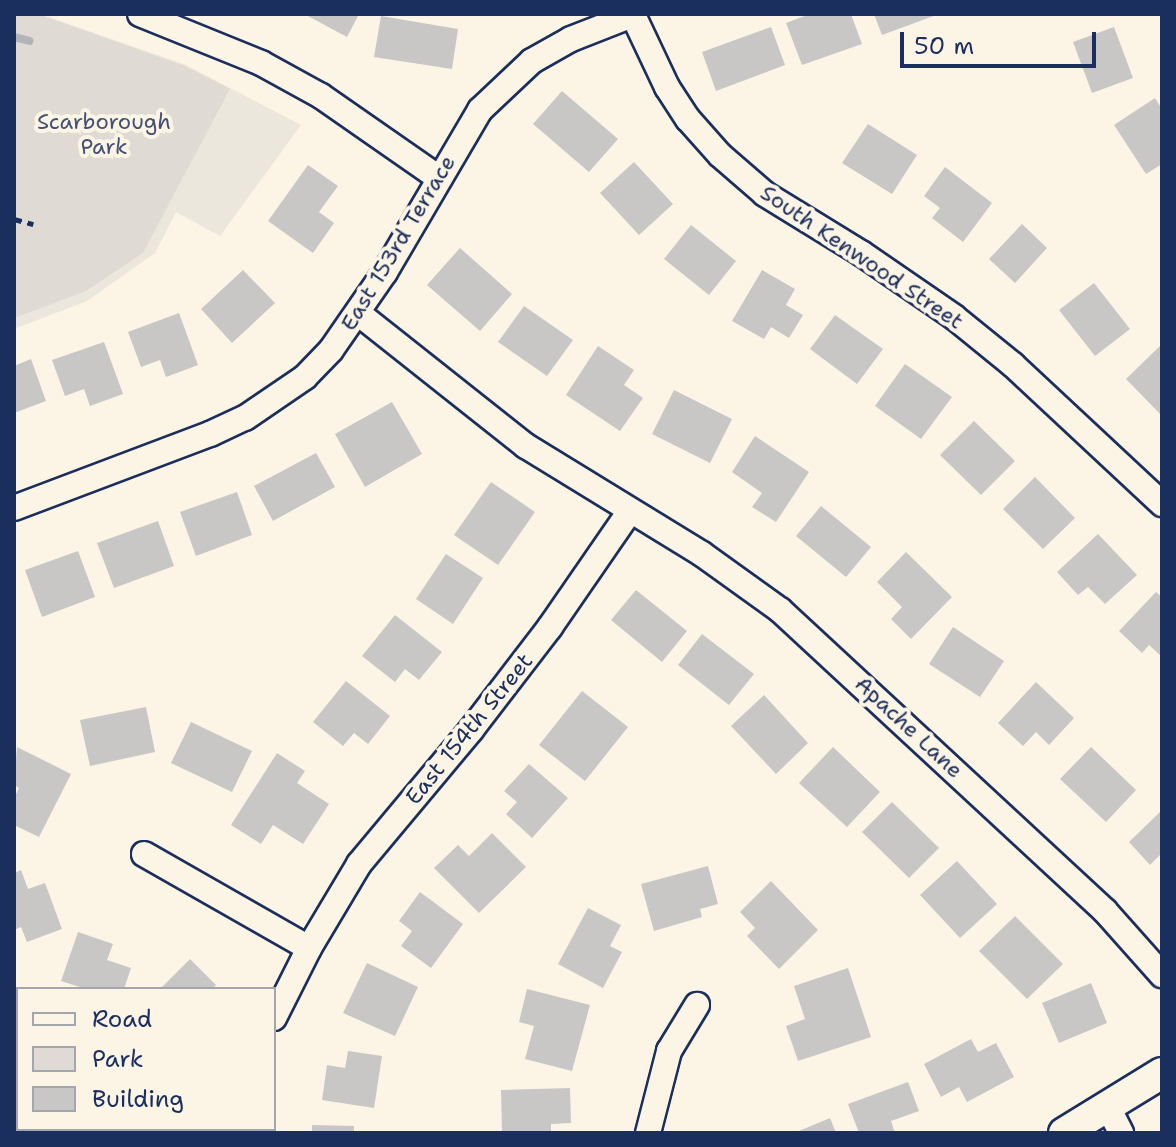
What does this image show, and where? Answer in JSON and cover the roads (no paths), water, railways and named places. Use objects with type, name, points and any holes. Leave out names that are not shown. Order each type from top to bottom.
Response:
[{"type":"street","points":[[140,14],[261,63],[309,89],[439,178]]},
{"type":"street","name":"East 153rd Terrace","points":[[14,508],[245,418],[305,377],[331,350],[358,313],[480,110],[513,76],[571,39],[634,14]]},
{"type":"street","name":"South Kenwood Street","points":[[634,14],[667,87],[688,119],[720,155],[765,194],[861,253],[954,317],[1013,365],[1162,504]]},
{"type":"street","name":"Apache Lane","points":[[358,313],[526,446],[735,578],[830,653],[1105,911],[1162,975]]},
{"type":"street","name":"East 154th Street","points":[[276,1014],[309,948],[359,864],[480,719],[550,627],[630,511]]},
{"type":"street","points":[[144,854],[309,948]]},
{"type":"street","points":[[648,1133],[669,1051],[697,1005]]},
{"type":"street","points":[[1064,1133],[1115,1120],[1162,1073]]},
{"type":"waterway","points":[[14,37],[30,41]]},
{"type":"park label","name":"Scarborough Park","points":[[104,134]]}]
